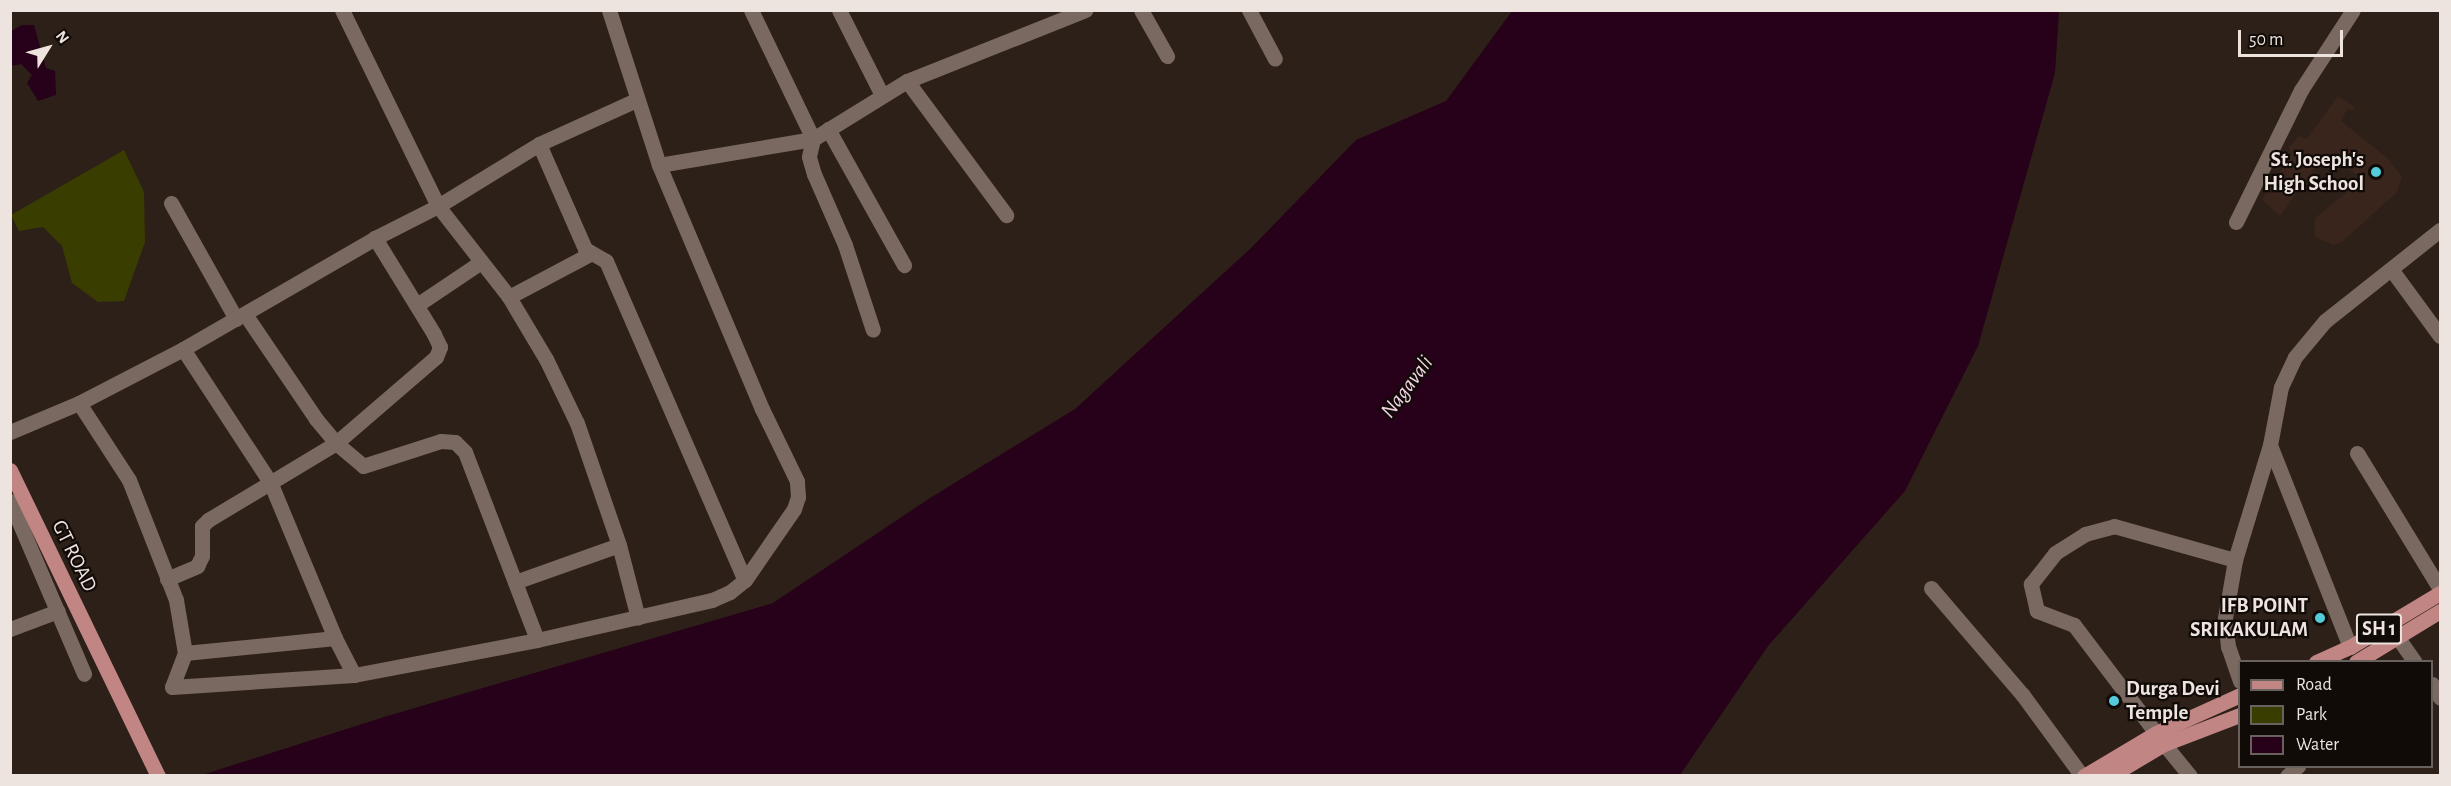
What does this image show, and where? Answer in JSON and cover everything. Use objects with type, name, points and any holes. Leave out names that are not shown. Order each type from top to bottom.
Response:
[{"type":"main road","name":"GT ROAD","points":[[11,474],[158,776]]},
{"type":"main road","name":"SH 1","points":[[2321,660],[2350,647],[2440,593]]},
{"type":"main road","name":"SH 1","points":[[2360,660],[2440,611]]},
{"type":"main road","points":[[2083,776],[2238,697]]},
{"type":"main road","points":[[2120,772],[2160,738],[2238,716]]},
{"type":"street","points":[[342,10],[438,206],[509,297],[546,359],[577,423],[619,545],[638,618]]},
{"type":"street","points":[[79,403],[129,480],[176,600],[185,654],[172,687],[354,675],[638,618],[712,600],[730,592],[745,580],[794,509],[798,497],[796,481],[762,409],[659,165],[636,100],[609,10]]},
{"type":"street","points":[[751,10],[813,139],[809,157],[814,174],[845,245],[873,330]]},
{"type":"street","points":[[839,10],[882,95]]},
{"type":"street","points":[[659,165],[813,139],[907,81],[1085,10]]},
{"type":"street","points":[[1141,10],[1167,56]]},
{"type":"street","points":[[1249,10],[1275,59]]},
{"type":"street","points":[[2236,222],[2301,90],[2354,10]]},
{"type":"street","points":[[907,81],[1006,215]]},
{"type":"street","points":[[10,432],[79,403],[183,349],[375,238],[438,206],[539,144],[636,100]]},
{"type":"street","points":[[828,129],[904,265]]},
{"type":"street","points":[[539,144],[580,240],[590,254],[606,261],[745,580]]},
{"type":"street","points":[[171,203],[240,316],[336,443],[363,466],[441,441],[455,442],[465,452],[537,640]]},
{"type":"street","points":[[2238,675],[2228,647],[2225,618],[2235,560],[2270,445],[2281,387],[2295,357],[2325,321],[2440,230]]},
{"type":"street","points":[[167,579],[196,566],[202,556],[202,526],[208,520],[336,443],[436,357],[440,347],[375,238]]},
{"type":"street","points":[[509,297],[590,254]]},
{"type":"street","points":[[417,305],[481,262]]},
{"type":"street","points":[[2391,268],[2440,336]]},
{"type":"street","points":[[183,349],[270,482],[335,638],[354,675]]},
{"type":"street","points":[[2270,445],[2350,647]]},
{"type":"street","points":[[2357,453],[2440,589]]},
{"type":"street","points":[[10,501],[84,674]]},
{"type":"street","points":[[2190,776],[2074,626],[2037,611],[2031,585],[2055,553],[2085,534],[2114,526],[2235,560]]},
{"type":"street","points":[[515,582],[619,545]]},
{"type":"street","points":[[1931,588],[2022,694],[2083,776]]},
{"type":"street","points":[[10,629],[58,611]]},
{"type":"street","points":[[185,654],[335,638]]},
{"type":"street","points":[[2398,638],[2414,660]]},
{"type":"shaded area","name":"St. Joseph's High School","points":[[2338,96],[2355,107],[2352,111],[2348,108],[2341,121],[2387,158],[2402,177],[2397,192],[2342,242],[2333,245],[2314,236],[2315,218],[2363,179],[2326,153],[2280,216],[2262,200],[2291,154],[2289,147],[2299,136],[2307,139]]},
{"type":"green space","points":[[124,150],[144,192],[145,242],[124,301],[98,302],[72,283],[62,246],[43,227],[19,231],[11,215]]},
{"type":"water","name":"Nagavali","points":[[1512,11],[2059,11],[2055,73],[1978,346],[1905,491],[1768,646],[1680,775],[202,775],[384,717],[773,603],[930,498],[1075,409],[1250,249],[1356,140],[1446,101]]},
{"type":"water","points":[[22,25],[34,25],[46,68],[55,71],[56,95],[38,101],[27,83],[32,75],[21,64],[11,66],[11,31]]},
{"type":"place","name":"St. Joseph's High School","points":[[2376,172]]},
{"type":"place","name":"IFB POINT SRIKAKULAM","points":[[2320,618]]},
{"type":"place","name":"Durga Devi Temple","points":[[2114,701]]}]
